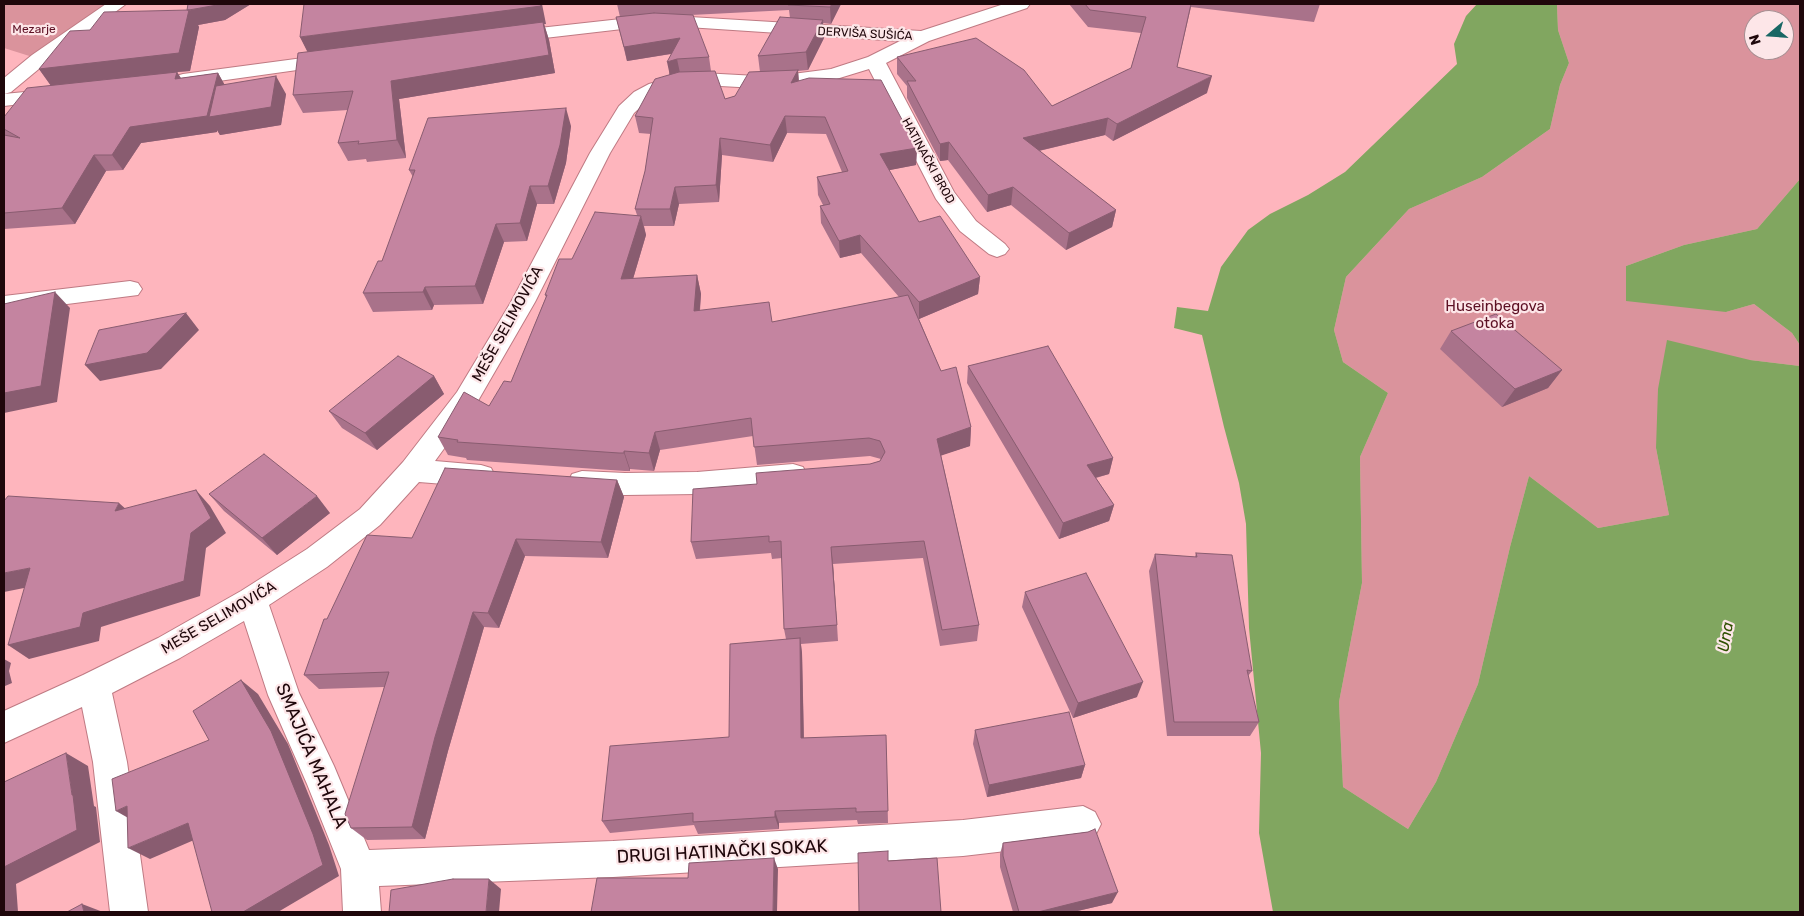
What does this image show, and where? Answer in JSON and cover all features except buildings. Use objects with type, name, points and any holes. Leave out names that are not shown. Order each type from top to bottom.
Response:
[{"type":"street","points":[[4,88],[54,48],[117,4]]},
{"type":"street","name":"MEŠE SELIMOVIĆA","points":[[4,727],[94,686],[169,648],[252,600],[317,558],[370,517],[414,470],[466,399],[523,302],[600,153],[626,110],[641,96],[656,88],[680,81],[702,79],[785,82],[834,74],[875,61],[922,37],[1020,4]]},
{"type":"street","name":"DERVIŠA SUŠIĆA","points":[[490,39],[607,24],[657,20],[922,37]]},
{"type":"street","points":[[169,82],[352,57]]},
{"type":"street","name":"HATINAČKI BROD","points":[[875,61],[944,194],[968,226],[998,249]]},
{"type":"street","points":[[4,100],[72,93]]},
{"type":"street","points":[[4,304],[130,288]]},
{"type":"street","points":[[414,470],[502,477]]},
{"type":"street","points":[[557,480],[625,484],[697,482],[822,473]]},
{"type":"street","name":"SMAJIĆA MAHALA","points":[[252,600],[284,695],[322,778],[359,869],[362,912]]},
{"type":"street","points":[[94,686],[110,762],[129,912]]},
{"type":"street","name":"DRUGI HATINAČKI SOKAK","points":[[359,869],[613,858],[963,838],[1083,824]]},
{"type":"green space","name":"Mezarje","points":[[4,4],[117,4],[39,59],[4,48]]},
{"type":"green space","name":"Huseinbegova otoka","points":[[1560,4],[1800,4],[1800,179],[1757,229],[1684,245],[1626,266],[1726,312],[1754,304],[1792,333],[1800,345],[1800,366],[1750,360],[1656,448],[1669,515],[1598,528],[1529,476],[1510,547],[1478,684],[1436,782],[1408,829],[1343,787],[1339,702],[1362,583],[1360,457],[1388,393],[1343,362],[1334,330],[1346,277],[1409,209],[1482,177],[1550,129],[1560,85],[1569,63],[1558,30],[1557,5]]},
{"type":"water","name":"Una","points":[[1477,4],[1560,4],[1557,5],[1558,30],[1569,63],[1560,85],[1550,129],[1482,177],[1409,209],[1346,277],[1334,330],[1343,362],[1388,393],[1360,457],[1362,583],[1339,702],[1343,787],[1408,829],[1436,782],[1478,684],[1510,547],[1529,476],[1598,528],[1669,515],[1656,448],[1658,389],[1667,340],[1750,360],[1800,366],[1800,912],[1273,912],[1259,833],[1261,753],[1249,628],[1246,524],[1239,483],[1202,335],[1174,328],[1177,307],[1208,311],[1221,267],[1248,230],[1270,214],[1308,195],[1345,172],[1457,64],[1454,44],[1466,16]]},
{"type":"water","points":[[1800,179],[1800,345],[1792,333],[1754,304],[1726,312],[1626,301],[1626,266],[1684,245],[1757,229]]}]
